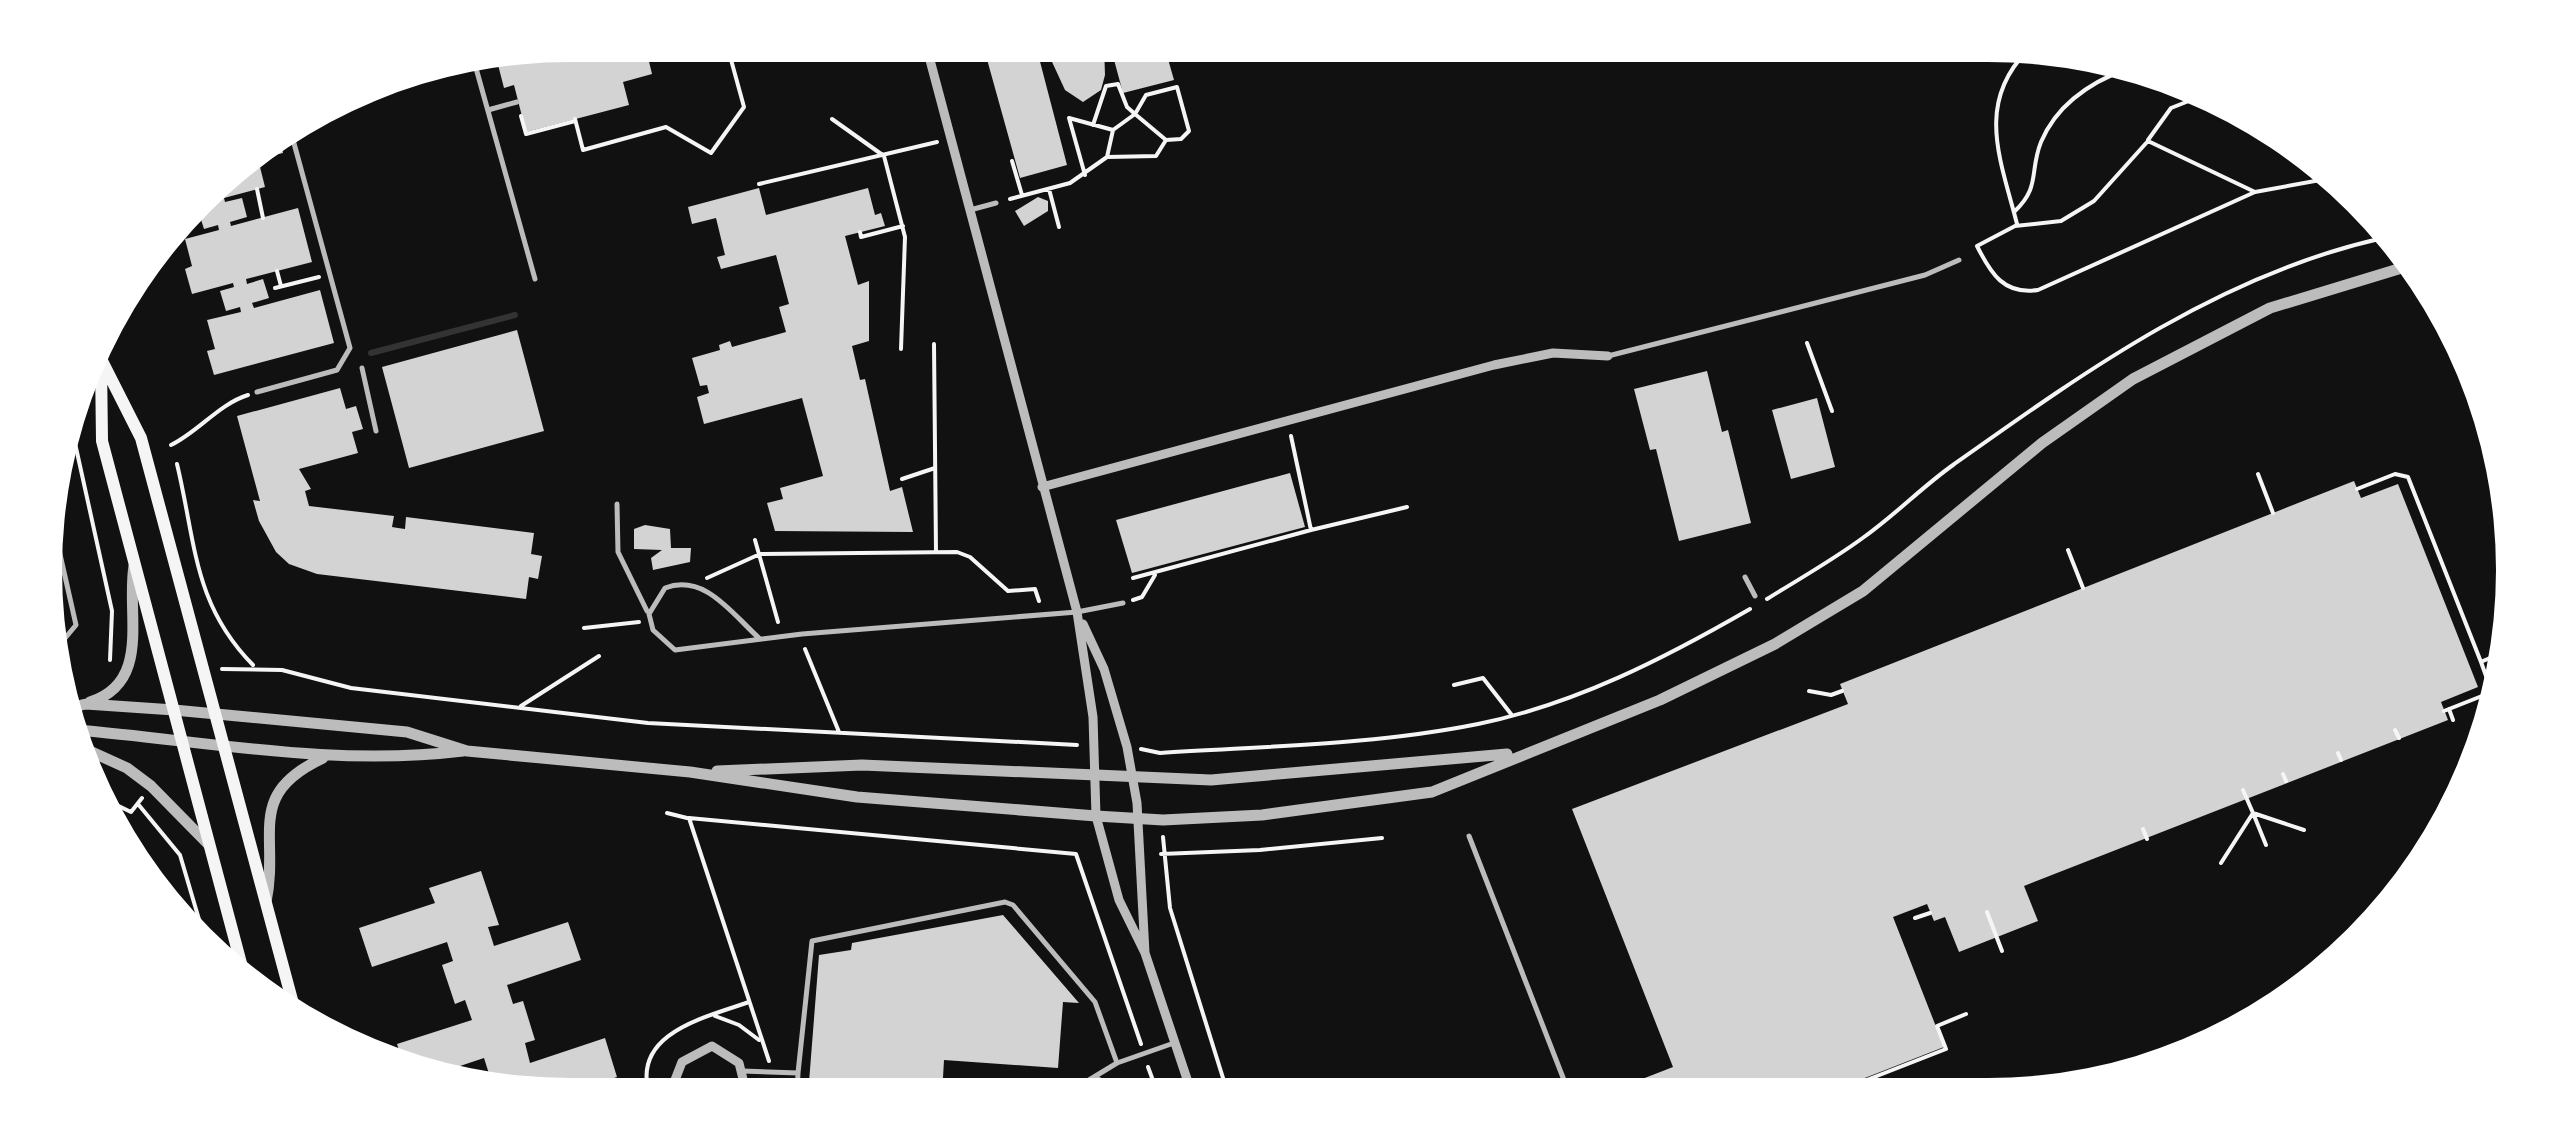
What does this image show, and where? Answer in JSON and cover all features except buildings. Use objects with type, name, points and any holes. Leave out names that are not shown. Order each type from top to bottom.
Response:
[{"type":"main road","points":[[105,367],[138,428],[291,995]]},
{"type":"main road","points":[[100,377],[102,441],[238,954]]},
{"type":"street","points":[[931,62],[1077,612],[1095,745],[1096,816],[1104,854],[1128,921],[1145,953],[1186,1078]]},
{"type":"street","points":[[88,731],[327,756],[399,759],[467,751],[690,772],[857,797],[1163,820],[1308,811],[1416,795],[1660,700],[1825,616],[1900,562],[2086,410],[2205,337],[2304,295],[2398,269]]},
{"type":"street","points":[[1042,487],[1553,353],[1608,356]]},
{"type":"street","points":[[81,705],[110,692],[134,656],[130,590],[135,562]]},
{"type":"street","points":[[1077,612],[1104,669],[1127,746],[1137,818],[1145,953]]},
{"type":"street","points":[[86,704],[407,732],[467,751]]},
{"type":"street","points":[[690,772],[862,765],[1162,780],[1326,773],[1521,753]]},
{"type":"street","points":[[97,754],[127,768],[152,786],[209,845]]},
{"type":"street","points":[[266,902],[272,875],[267,823],[274,795],[292,775],[327,756]]},
{"type":"street","points":[[676,1078],[682,1062],[704,1048],[725,1051],[742,1071],[741,1078]]},
{"type":"lane","points":[[477,71],[535,279]]},
{"type":"lane","points":[[488,110],[516,102]]},
{"type":"lane","points":[[257,392],[337,370],[350,348],[294,144]]},
{"type":"lane","points":[[970,210],[996,204]]},
{"type":"lane","points":[[1608,356],[1926,275],[1959,260]]},
{"type":"lane","points":[[362,368],[376,431]]},
{"type":"lane","points":[[617,504],[618,552],[649,618],[675,650],[802,634],[1077,612],[1123,603]]},
{"type":"lane","points":[[62,564],[76,625],[67,636]]},
{"type":"lane","points":[[1746,576],[1755,596]]},
{"type":"lane","points":[[649,618],[664,588],[684,582],[696,585],[760,639]]},
{"type":"lane","points":[[1470,836],[1563,1078]]},
{"type":"lane","points":[[798,1078],[812,941],[1005,902],[1014,905],[1095,1002],[1117,1063]]},
{"type":"lane","points":[[1092,1078],[1117,1063],[1174,1043]]},
{"type":"lane","points":[[742,1071],[798,1072]]},
{"type":"lane","points":[[1098,1074],[1099,1078]]},
{"type":"path","points":[[516,102],[526,134],[575,120],[583,150],[666,127],[711,153],[744,107],[732,62]]},
{"type":"path","points":[[2014,64],[1996,96],[1996,126],[2018,225]]},
{"type":"path","points":[[2014,212],[2034,187],[2042,140],[2058,115],[2092,84],[2108,77]]},
{"type":"path","points":[[996,204],[1086,175],[1106,157],[1112,130],[1136,114],[1146,95],[1178,87],[1189,131],[1181,139],[1166,140],[1136,114],[1126,107],[1118,84],[1106,86],[1093,125]]},
{"type":"path","points":[[2186,102],[2171,108],[2094,201],[2061,221],[2018,225],[1977,246],[2000,282],[2024,292],[2072,278],[2255,192],[2314,181]]},
{"type":"path","points":[[1086,175],[1070,118],[1112,130]]},
{"type":"path","points":[[832,119],[884,156],[903,226],[901,349]]},
{"type":"path","points":[[758,184],[951,138]]},
{"type":"path","points":[[1106,157],[1156,156],[1166,140]]},
{"type":"path","points":[[2148,140],[2255,192]]},
{"type":"path","points":[[1012,161],[1022,196]]},
{"type":"path","points":[[1050,188],[1059,227]]},
{"type":"path","points":[[257,189],[263,218]]},
{"type":"path","points":[[860,232],[861,238],[903,226]]},
{"type":"path","points":[[1127,746],[1160,752],[1385,738],[1512,715],[1575,695],[1668,656],[1760,604],[1864,538],[1951,467],[2065,387],[2184,312],[2249,281],[2334,249],[2374,240]]},
{"type":"path","points":[[277,271],[278,288],[318,277]]},
{"type":"path","points":[[1807,342],[1832,411]]},
{"type":"path","points":[[934,344],[936,552]]},
{"type":"path","points":[[171,445],[192,434],[235,399],[257,392]]},
{"type":"path","points":[[1287,420],[1311,530]]},
{"type":"path","points":[[77,452],[112,611],[114,634],[108,668]]},
{"type":"path","points":[[177,464],[194,555],[212,613],[255,668]]},
{"type":"path","points":[[902,480],[934,468]]},
{"type":"path","points":[[2258,474],[2273,513]]},
{"type":"path","points":[[2357,489],[2396,474],[2406,475],[2486,675]]},
{"type":"path","points":[[1134,578],[1407,506]]},
{"type":"path","points":[[755,540],[782,637]]},
{"type":"path","points":[[2068,550],[2083,588]]},
{"type":"path","points":[[696,585],[760,554],[963,553],[1008,591],[1035,589],[1044,615]]},
{"type":"path","points":[[1142,597],[1155,574]]},
{"type":"path","points":[[584,628],[649,618]]},
{"type":"path","points":[[802,634],[839,732]]},
{"type":"path","points":[[521,706],[599,656]]},
{"type":"path","points":[[2481,662],[2489,659]]},
{"type":"path","points":[[216,669],[255,668],[351,688],[648,723],[952,742],[1095,745]]},
{"type":"path","points":[[1454,685],[1483,678],[1512,715]]},
{"type":"path","points":[[1809,691],[1830,695],[1842,691]]},
{"type":"path","points":[[2452,720],[2447,710],[2480,697]]},
{"type":"path","points":[[2395,730],[2398,738]]},
{"type":"path","points":[[1160,752],[1162,780]]},
{"type":"path","points":[[2338,752],[2341,760]]},
{"type":"path","points":[[2283,774],[2286,781]]},
{"type":"path","points":[[2243,790],[2266,845]]},
{"type":"path","points":[[124,812],[132,812],[138,804],[160,825],[188,876],[198,916]]},
{"type":"path","points":[[667,813],[689,818]]},
{"type":"path","points":[[2253,813],[2304,830]]},
{"type":"path","points":[[2221,863],[2253,813]]},
{"type":"path","points":[[1163,820],[1162,854],[1170,908],[1223,1078]]},
{"type":"path","points":[[2144,829],[2148,840]]},
{"type":"path","points":[[1138,854],[1382,838]]},
{"type":"path","points":[[1076,854],[1104,854]]},
{"type":"path","points":[[1987,912],[2002,951]]},
{"type":"path","points":[[1914,918],[1930,913]]},
{"type":"path","points":[[649,1078],[649,1064],[664,1038],[682,1025],[749,1002]]},
{"type":"path","points":[[1873,1078],[1946,1050],[1937,1026],[1966,1014]]},
{"type":"path","points":[[711,1015],[740,1025],[763,1043]]},
{"type":"waterway","points":[[371,353],[515,315]]}]
